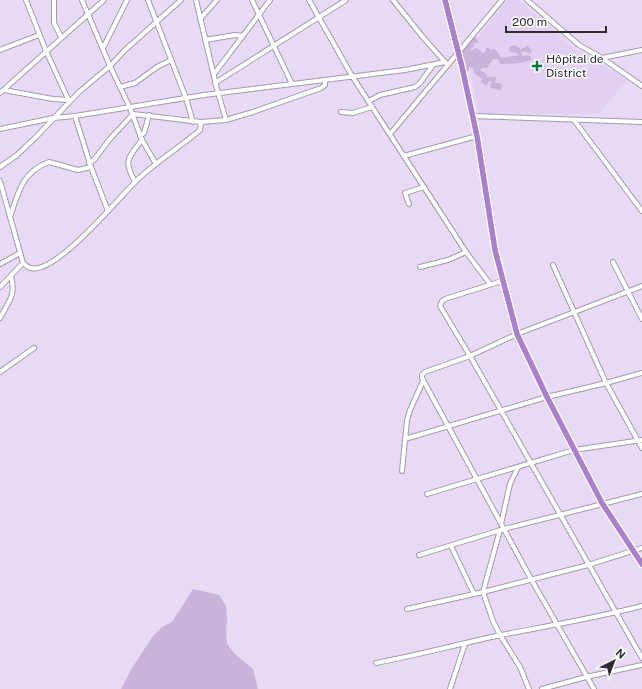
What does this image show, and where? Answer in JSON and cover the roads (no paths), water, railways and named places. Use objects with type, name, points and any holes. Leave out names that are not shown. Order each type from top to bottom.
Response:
[{"type":"highway","points":[[445,0],[472,116],[495,250],[517,334],[547,397],[602,503],[642,564]]},
{"type":"street","points":[[26,0],[39,35],[69,100]]},
{"type":"street","points":[[54,0],[54,23],[61,37]]},
{"type":"street","points":[[82,0],[104,48],[110,66],[133,114],[140,136],[156,164]]},
{"type":"street","points":[[0,94],[61,37],[104,0]]},
{"type":"street","points":[[104,48],[127,0]]},
{"type":"street","points":[[148,0],[172,60],[193,122]]},
{"type":"street","points":[[0,167],[6,164],[35,138],[69,100],[110,66],[181,0]]},
{"type":"street","points":[[196,0],[215,83],[226,120]]},
{"type":"street","points":[[200,19],[216,0]]},
{"type":"street","points":[[252,0],[292,84]]},
{"type":"street","points":[[214,74],[270,0]]},
{"type":"street","points":[[309,0],[352,76],[466,252],[490,284]]},
{"type":"street","points":[[215,83],[346,0]]},
{"type":"street","points":[[393,0],[446,64]]},
{"type":"street","points":[[390,134],[446,64],[458,53],[502,0]]},
{"type":"street","points":[[527,0],[579,45],[602,58],[642,86]]},
{"type":"street","points":[[0,50],[39,35]]},
{"type":"street","points":[[205,40],[238,35],[242,36]]},
{"type":"street","points":[[602,58],[642,50]]},
{"type":"street","points":[[120,87],[135,83],[156,67],[172,60]]},
{"type":"street","points":[[0,129],[53,118],[130,108],[218,93],[446,64]]},
{"type":"street","points":[[368,101],[380,95],[415,87],[433,66]]},
{"type":"street","points":[[133,114],[193,122],[226,120],[321,88],[326,85],[325,80]]},
{"type":"street","points":[[4,90],[53,99],[69,100]]},
{"type":"street","points":[[341,112],[353,113],[372,107]]},
{"type":"street","points":[[10,217],[25,179],[35,169],[49,162],[78,170],[90,165],[109,140],[133,114]]},
{"type":"street","points":[[140,136],[144,133],[149,115]]},
{"type":"street","points":[[74,116],[90,165],[108,211]]},
{"type":"street","points":[[472,116],[642,122]]},
{"type":"street","points":[[574,120],[642,211]]},
{"type":"street","points":[[0,181],[23,263],[28,268],[32,269],[50,263],[63,254],[108,211],[135,182],[200,130],[200,122]]},
{"type":"street","points":[[404,156],[476,136]]},
{"type":"street","points":[[135,182],[128,167],[128,158],[142,140]]},
{"type":"street","points":[[409,204],[405,193],[424,187]]},
{"type":"street","points":[[420,266],[448,260],[466,252]]},
{"type":"street","points":[[0,264],[20,253]]},
{"type":"street","points":[[613,262],[642,319]]},
{"type":"street","points":[[0,287],[23,263]]},
{"type":"street","points":[[553,265],[606,383],[640,440],[642,448]]},
{"type":"street","points":[[0,318],[13,294],[13,286],[10,276]]},
{"type":"street","points":[[502,281],[445,299],[440,303],[440,306],[642,658]]},
{"type":"street","points":[[594,689],[502,528],[423,381],[422,375],[425,372],[470,356],[517,334],[642,286]]},
{"type":"street","points":[[0,372],[34,348]]},
{"type":"street","points":[[405,439],[547,397],[642,373]]},
{"type":"street","points":[[402,471],[410,410],[423,381]]},
{"type":"street","points":[[426,494],[574,450],[640,440]]},
{"type":"street","points":[[518,467],[508,489],[502,528],[483,592],[500,635],[520,667],[529,689]]},
{"type":"street","points":[[419,555],[451,546],[502,528],[642,494]]},
{"type":"street","points":[[451,546],[474,594]]},
{"type":"street","points":[[407,609],[483,592],[588,565],[642,548]]},
{"type":"street","points":[[376,663],[500,635],[616,613],[642,606]]},
{"type":"street","points":[[450,689],[465,644]]},
{"type":"street","points":[[542,689],[586,677],[642,665]]},
{"type":"place","name":"Hôpital de District","points":[[537,66]]}]
